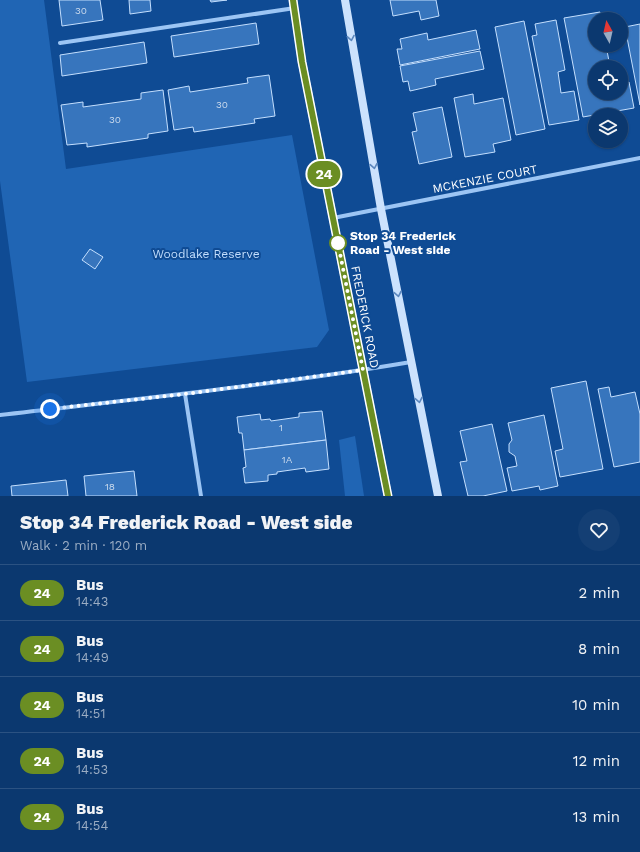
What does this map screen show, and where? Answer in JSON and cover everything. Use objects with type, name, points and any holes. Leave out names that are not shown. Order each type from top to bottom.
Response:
[{"type":"main road","points":[[345,0],[381,209],[438,496]]},
{"type":"main road","name":"FREDERICK ROAD","points":[[294,4],[302,62],[388,496]]},
{"type":"street","points":[[60,42],[294,4]]},
{"type":"street","name":"MCKENZIE COURT","points":[[333,218],[640,158]]},
{"type":"street","points":[[0,415],[185,394],[411,362]]},
{"type":"street","points":[[185,394],[201,496]]},
{"type":"green space","name":"Woodlake Reserve","points":[[0,0],[44,0],[66,169],[292,135],[329,330],[317,347],[27,382],[0,181]]},
{"type":"green space","points":[[355,436],[364,496],[345,496],[339,440]]},
{"type":"building","points":[[59,0],[100,0],[103,20],[62,26]]},
{"type":"building","points":[[129,0],[150,0],[151,11],[130,14]]},
{"type":"building","points":[[210,0],[227,0],[211,2]]},
{"type":"building","points":[[390,0],[436,0],[439,16],[421,20],[419,11],[393,16]]},
{"type":"building","points":[[588,14],[588,52],[607,52],[609,60],[588,60],[588,100],[628,100],[629,82],[634,108],[588,108],[588,116],[583,117],[564,18]]},
{"type":"building","points":[[556,20],[565,70],[558,72],[561,93],[574,91],[579,120],[549,125],[532,36],[537,35],[535,24]]},
{"type":"building","points":[[524,21],[545,129],[516,135],[495,27]]},
{"type":"building","points":[[256,23],[259,44],[174,57],[171,36]]},
{"type":"building","points":[[640,24],[640,105],[628,43],[628,26]]},
{"type":"building","points":[[476,30],[480,49],[400,65],[397,49],[402,49],[400,39],[427,33],[428,40]]},
{"type":"building","points":[[144,42],[147,63],[62,76],[60,55]]},
{"type":"building","points":[[480,51],[484,69],[435,79],[436,85],[410,91],[408,81],[403,82],[400,66]]},
{"type":"building","points":[[269,75],[275,116],[254,119],[255,123],[194,132],[193,127],[174,130],[168,90],[189,86],[190,92],[248,83],[247,78]]},
{"type":"building","points":[[163,90],[168,131],[148,134],[148,138],[87,147],[87,143],[67,145],[61,105],[83,102],[83,107],[141,99],[141,93]]},
{"type":"building","points":[[473,94],[474,104],[503,98],[511,140],[493,144],[495,152],[465,157],[454,98]]},
{"type":"building","points":[[442,107],[452,157],[419,164],[412,132],[417,131],[413,113]]},
{"type":"building","points":[[90,249],[103,257],[95,269],[82,260]]},
{"type":"building","points":[[586,381],[603,469],[560,477],[555,451],[563,449],[551,388]]},
{"type":"building","points":[[609,387],[611,397],[635,392],[640,414],[640,462],[614,467],[598,389]]},
{"type":"building","points":[[322,411],[326,440],[244,450],[242,433],[239,433],[237,417],[260,414],[261,420],[270,419],[271,421],[299,417],[299,413]]},
{"type":"building","points":[[544,415],[558,486],[540,490],[539,486],[512,491],[507,468],[517,466],[515,456],[509,452],[509,444],[512,440],[508,423]]},
{"type":"building","points":[[492,424],[507,491],[483,496],[468,496],[460,462],[467,461],[460,431]]},
{"type":"building","points":[[326,440],[329,469],[306,472],[305,468],[277,472],[277,474],[268,475],[268,481],[245,483],[243,468],[246,467],[244,450]]},
{"type":"building","points":[[134,471],[137,496],[86,496],[84,476]]},
{"type":"building","points":[[66,480],[68,496],[12,496],[11,486]]},
{"type":"bus line","name":"24","points":[[293,0],[302,62],[388,496]]},
{"type":"place","name":"Stop 34 Frederick Road - West side","points":[[338,243]]},
{"type":"route","points":[[50,409],[185,394],[363,370],[338,243]]}]
